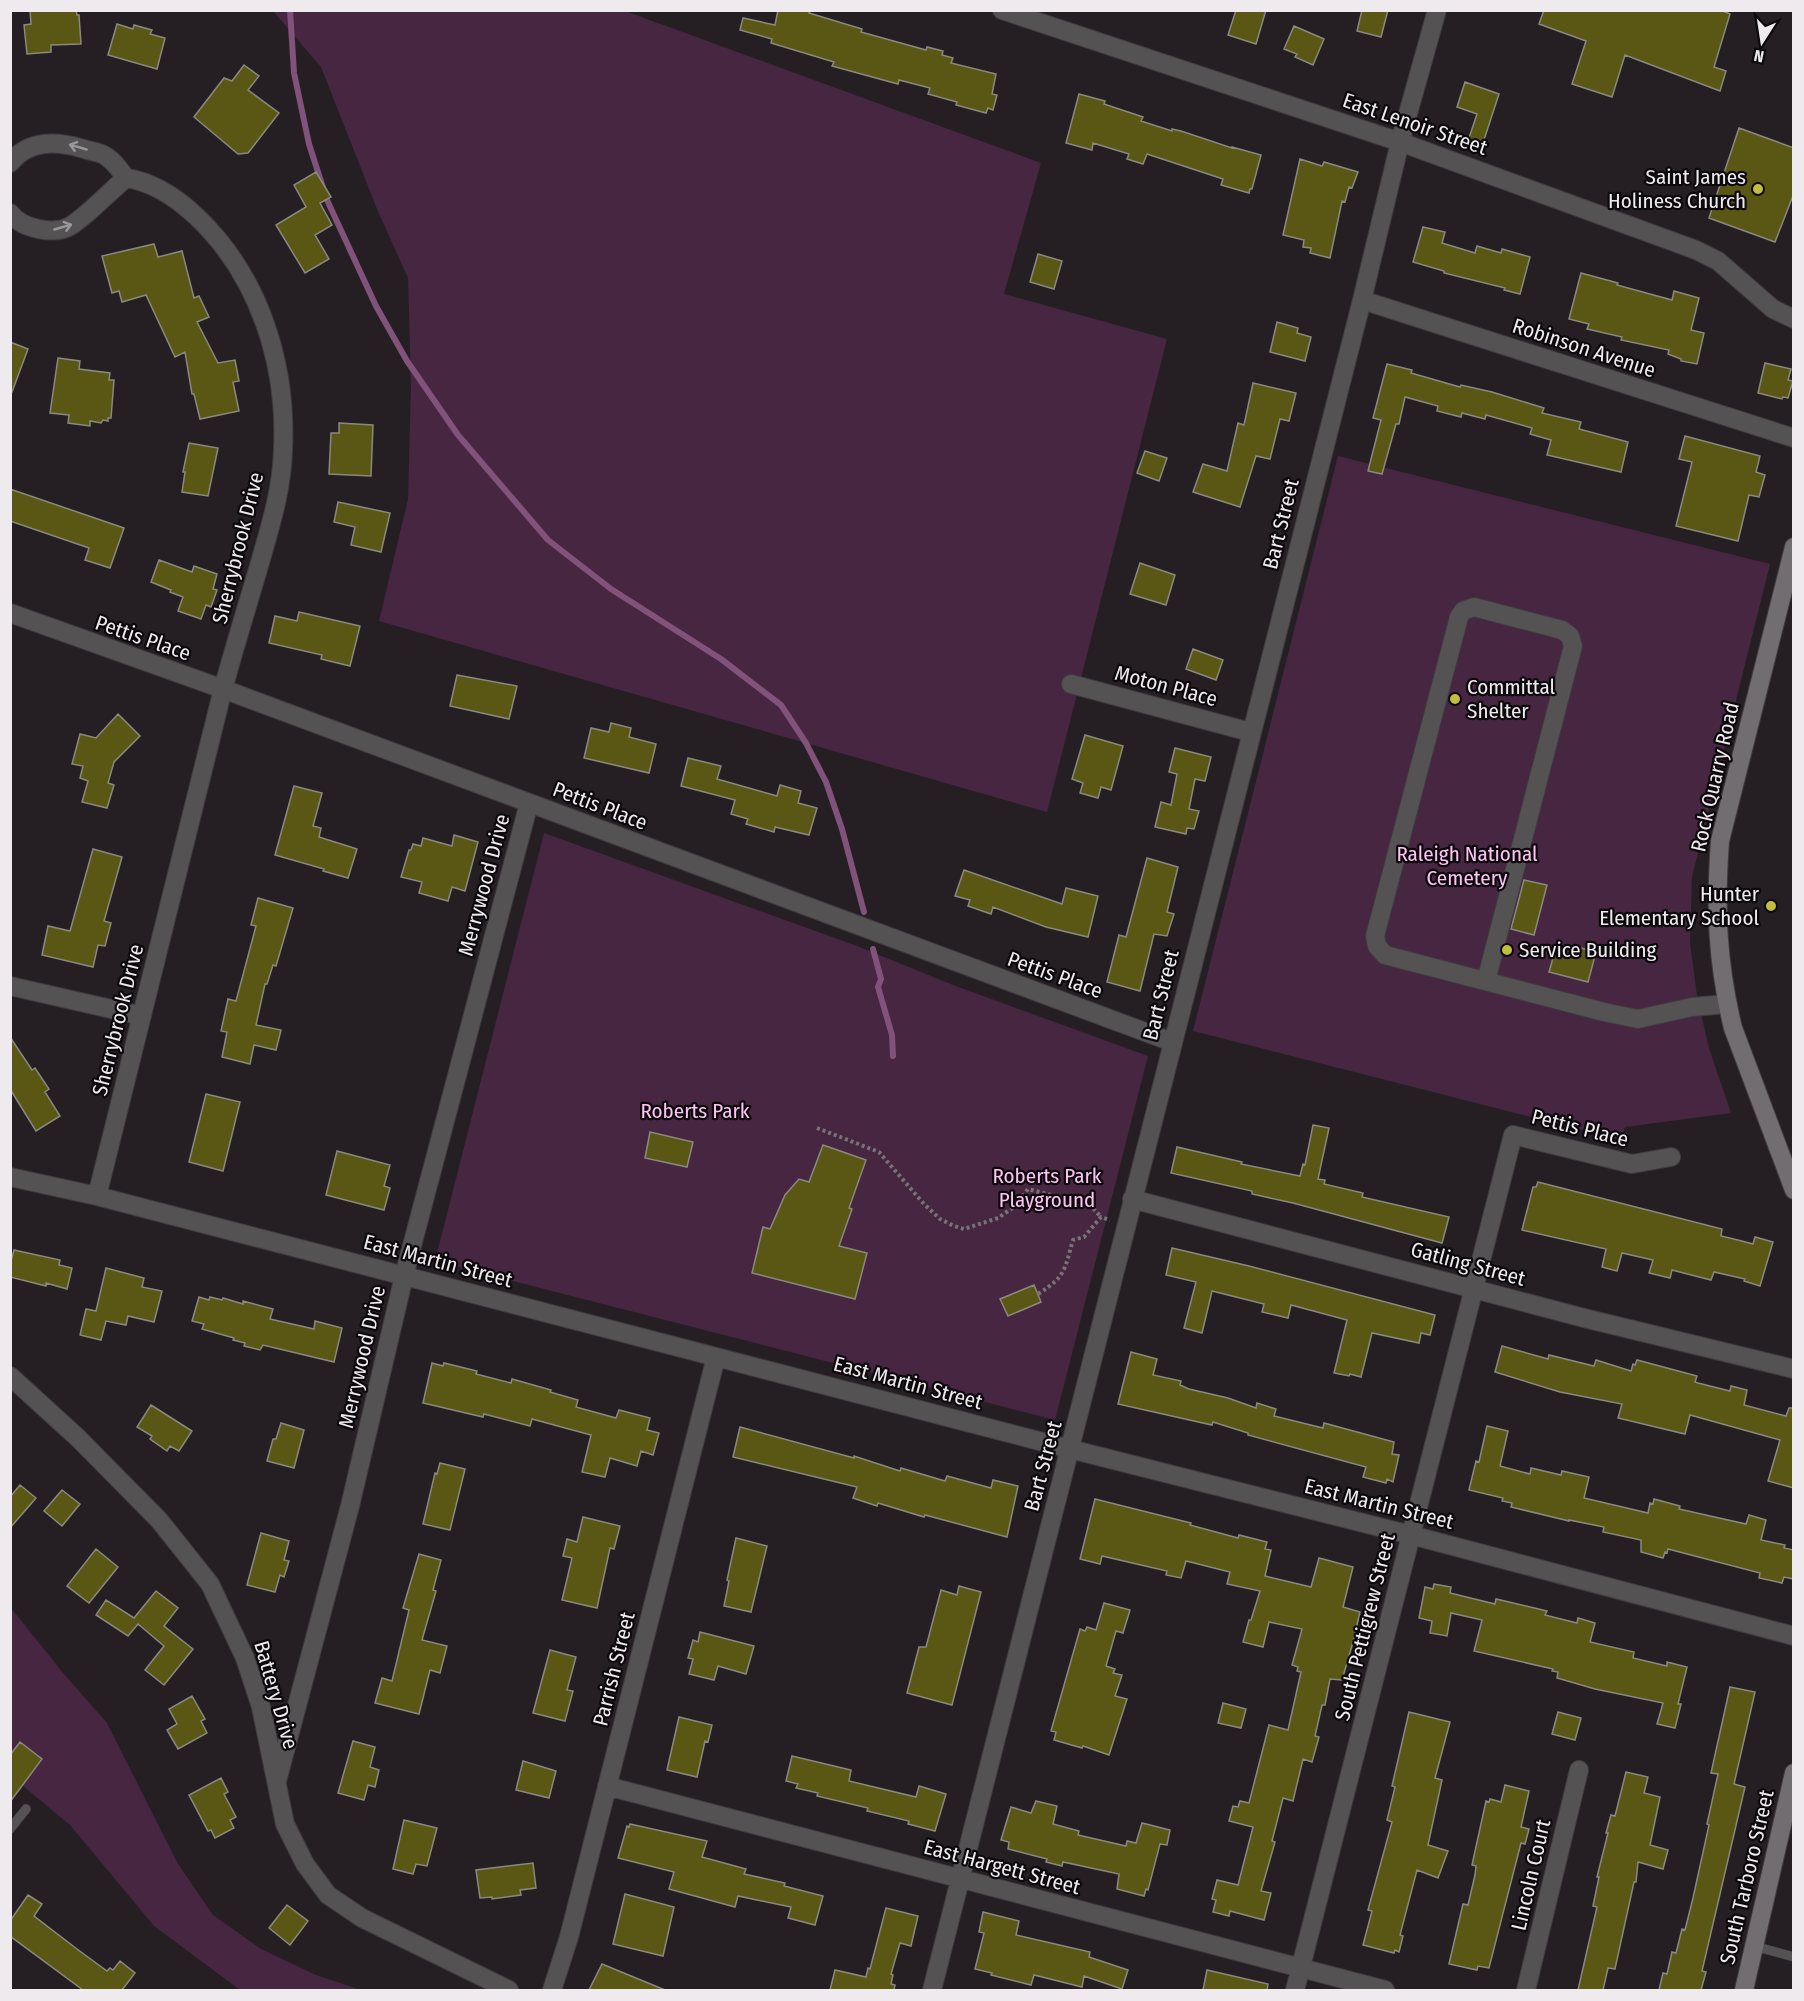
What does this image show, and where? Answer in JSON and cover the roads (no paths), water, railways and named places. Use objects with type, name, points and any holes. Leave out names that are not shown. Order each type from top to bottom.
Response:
[{"type":"main road","name":"Rock Quarry Road","points":[[1794,547],[1720,840],[1717,881],[1718,944],[1727,1004],[1733,1028],[1794,1190]]},
{"type":"main road","name":"South Tarboro Street","points":[[1744,1990],[1794,1773]]},
{"type":"street","name":"East Lenoir Street","points":[[1002,10],[1055,19],[1695,250],[1718,261],[1773,309],[1794,319]]},
{"type":"street","name":"Bart Street","points":[[932,1990],[1250,732],[1362,300],[1400,142],[1437,10]]},
{"type":"street","points":[[10,163],[26,148],[48,143],[67,144],[102,154],[116,164],[126,178],[70,227],[48,230],[27,226],[10,213]]},
{"type":"street","name":"Sherrybrook Drive","points":[[98,1196],[223,689],[274,514],[283,453],[284,421],[275,362],[265,322],[249,284],[234,258],[210,229],[186,206],[160,188],[140,180],[126,178]]},
{"type":"street","name":"Robinson Avenue","points":[[1362,300],[1794,438]]},
{"type":"street","points":[[1486,981],[1573,646],[1570,636],[1562,630],[1474,607],[1463,611],[1459,617],[1375,936],[1377,946],[1385,955],[1486,981],[1638,1019],[1692,1007],[1727,1004]]},
{"type":"street","name":"Pettis Place","points":[[10,613],[223,689],[1172,1042]]},
{"type":"street","name":"Moton Place","points":[[1071,684],[1250,732]]},
{"type":"street","name":"Merrywood Drive","points":[[276,1781],[350,1506],[404,1276],[529,803]]},
{"type":"street","points":[[10,986],[142,1016]]},
{"type":"street","name":"Pettis Place","points":[[1513,1135],[1632,1164],[1671,1157]]},
{"type":"street","name":"South Pettigrew Street","points":[[1295,1990],[1513,1135]]},
{"type":"street","name":"East Martin Street","points":[[10,1177],[98,1196],[1794,1636]]},
{"type":"street","name":"Gatling Street","points":[[1132,1199],[1584,1318],[1794,1369]]},
{"type":"street","name":"Parrish Street","points":[[552,1990],[569,1937],[716,1357]]},
{"type":"street","name":"Battery Drive","points":[[10,1377],[78,1438],[159,1520],[210,1584],[245,1658],[261,1707],[285,1824],[305,1864],[328,1895],[362,1918],[509,1990]]},
{"type":"street","name":"Lincoln Court","points":[[1526,1990],[1579,1770]]},
{"type":"street","name":"East Hargett Street","points":[[607,1786],[1385,1990]]},
{"type":"lane","points":[[10,1829],[26,1809]]},
{"type":"lane","points":[[1754,1946],[1794,1957]]},
{"type":"waterway","points":[[290,10],[294,73],[309,144],[327,200],[376,306],[407,361],[458,435],[548,540],[611,589],[721,659],[781,705],[806,743],[826,782],[842,829],[864,912]]},
{"type":"waterway","points":[[873,949],[881,979],[878,987],[892,1035],[893,1056]]},
{"type":"place","name":"Saint James Holiness Church","points":[[1758,189]]},
{"type":"place","name":"Committal Shelter","points":[[1455,699]]},
{"type":"place","name":"Hunter Elementary School","points":[[1771,906]]},
{"type":"place","name":"Service Building","points":[[1507,950]]},
{"type":"park label","name":"Raleigh National Cemetery","points":[[1467,866]]},
{"type":"park label","name":"Roberts Park","points":[[695,1111]]},
{"type":"park label","name":"Roberts Park Playground","points":[[1047,1188]]}]
